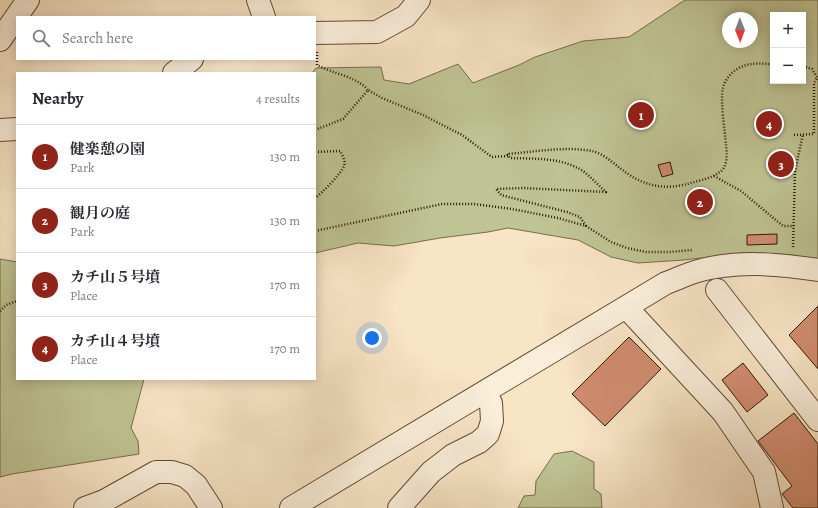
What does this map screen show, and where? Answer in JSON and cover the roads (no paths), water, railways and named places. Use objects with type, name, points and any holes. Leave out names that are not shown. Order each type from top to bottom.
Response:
[{"type":"street","points":[[17,16],[28,0]]},
{"type":"street","points":[[258,0],[264,16]]},
{"type":"street","points":[[316,33],[377,32],[406,16],[419,0]]},
{"type":"street","points":[[0,40],[16,17]]},
{"type":"street","points":[[175,72],[191,60]]},
{"type":"street","points":[[0,130],[16,129]]},
{"type":"street","points":[[291,508],[666,283],[698,271],[732,265],[786,266],[818,270]]},
{"type":"street","points":[[717,290],[818,420]]},
{"type":"street","points":[[626,307],[723,412],[764,472],[772,508]]},
{"type":"street","points":[[399,508],[431,472],[453,455],[479,442],[488,434],[492,421],[491,403],[484,393]]},
{"type":"street","points":[[85,508],[104,501],[156,472],[172,472],[185,476],[196,485],[211,508]]},
{"type":"place","name":"健楽憩の園","points":[[641,115]]},
{"type":"place","name":"カチ山４号墳","points":[[769,124]]},
{"type":"place","name":"カチ山５号墳","points":[[781,164]]},
{"type":"place","name":"観月の庭","points":[[700,202]]}]
